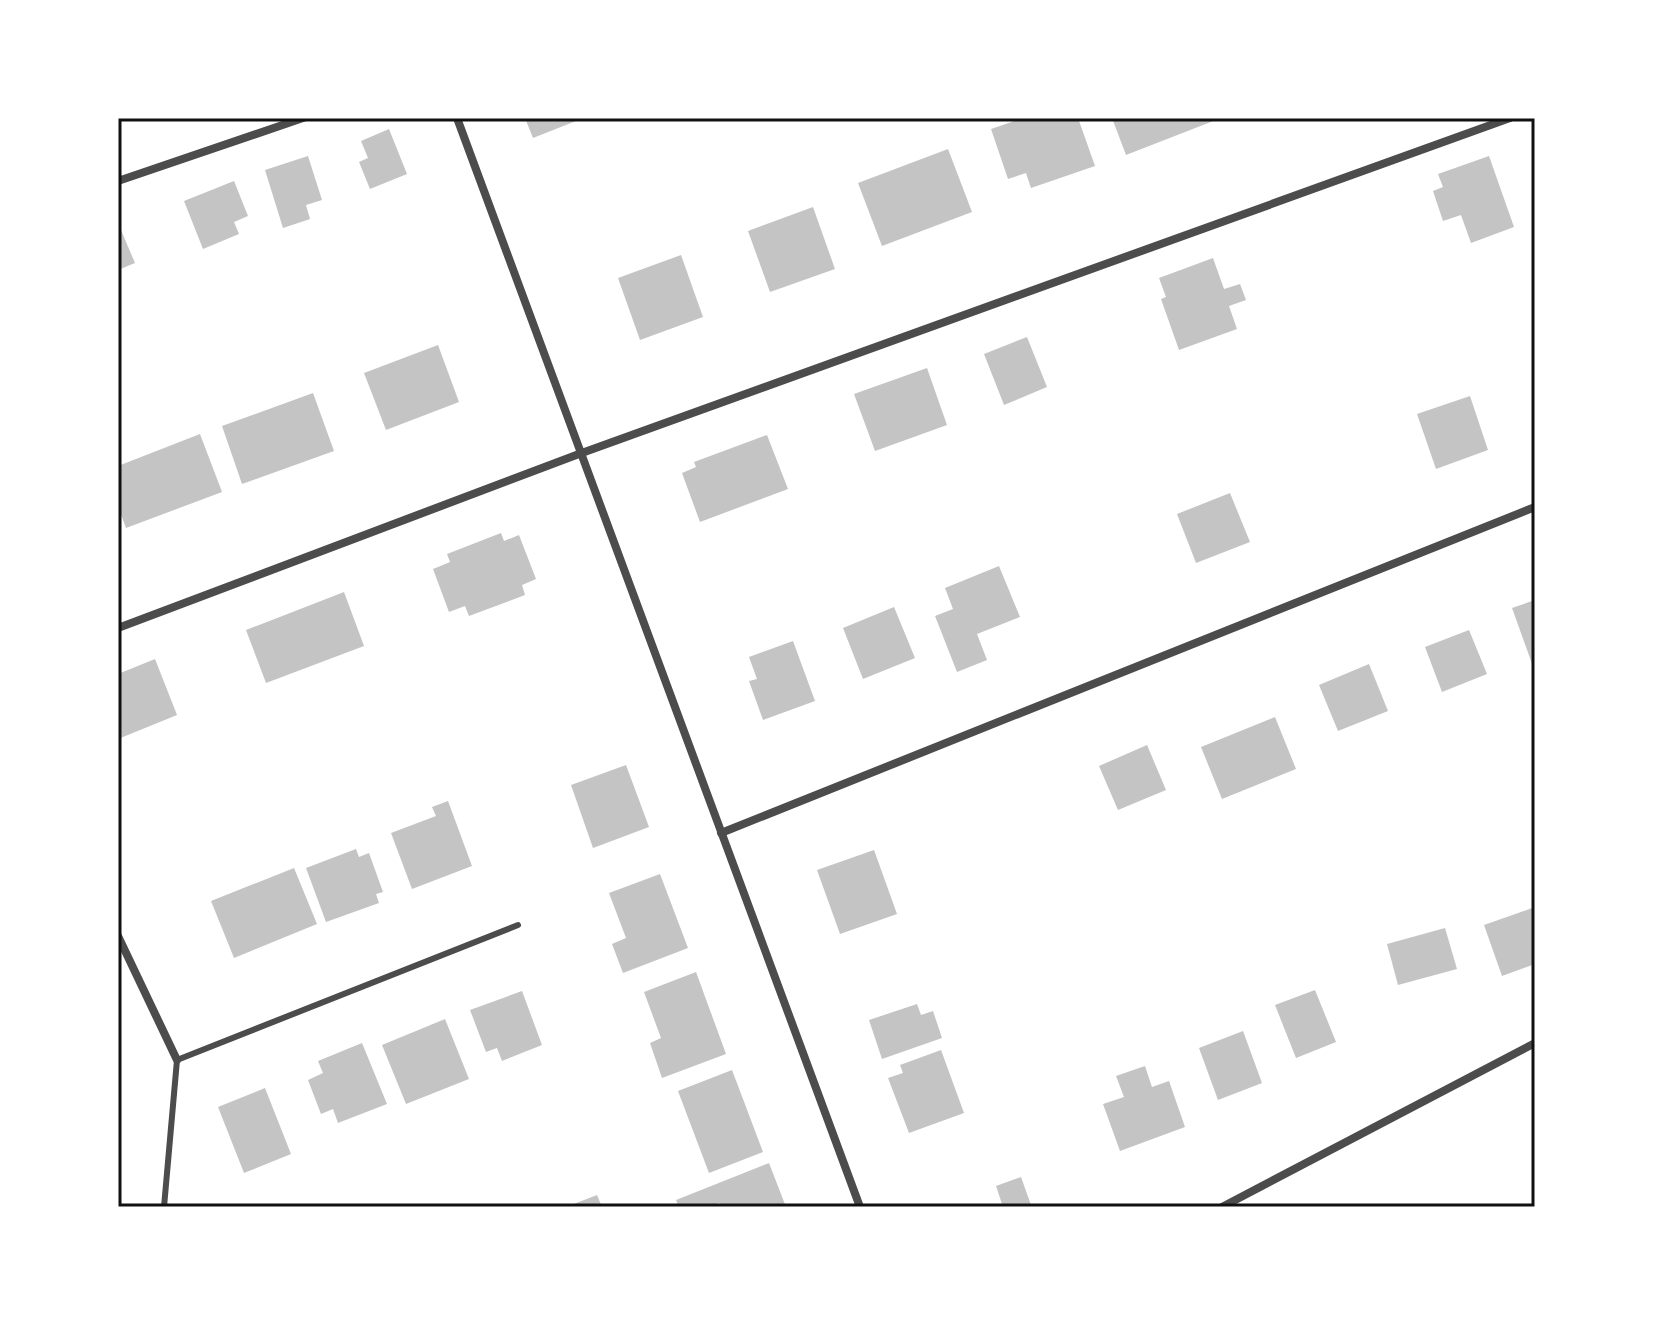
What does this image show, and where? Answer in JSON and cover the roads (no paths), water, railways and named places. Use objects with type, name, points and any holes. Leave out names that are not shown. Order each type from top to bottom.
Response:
[{"type":"street","points":[[118,181],[303,118]]},
{"type":"street","points":[[457,118],[860,1207]]},
{"type":"street","points":[[118,628],[579,454],[1510,118]]},
{"type":"street","points":[[721,833],[1535,507]]},
{"type":"street","points":[[118,936],[177,1060]]},
{"type":"street","points":[[1222,1207],[1535,1043]]},
{"type":"lane","points":[[164,1207],[177,1060],[518,925]]}]
